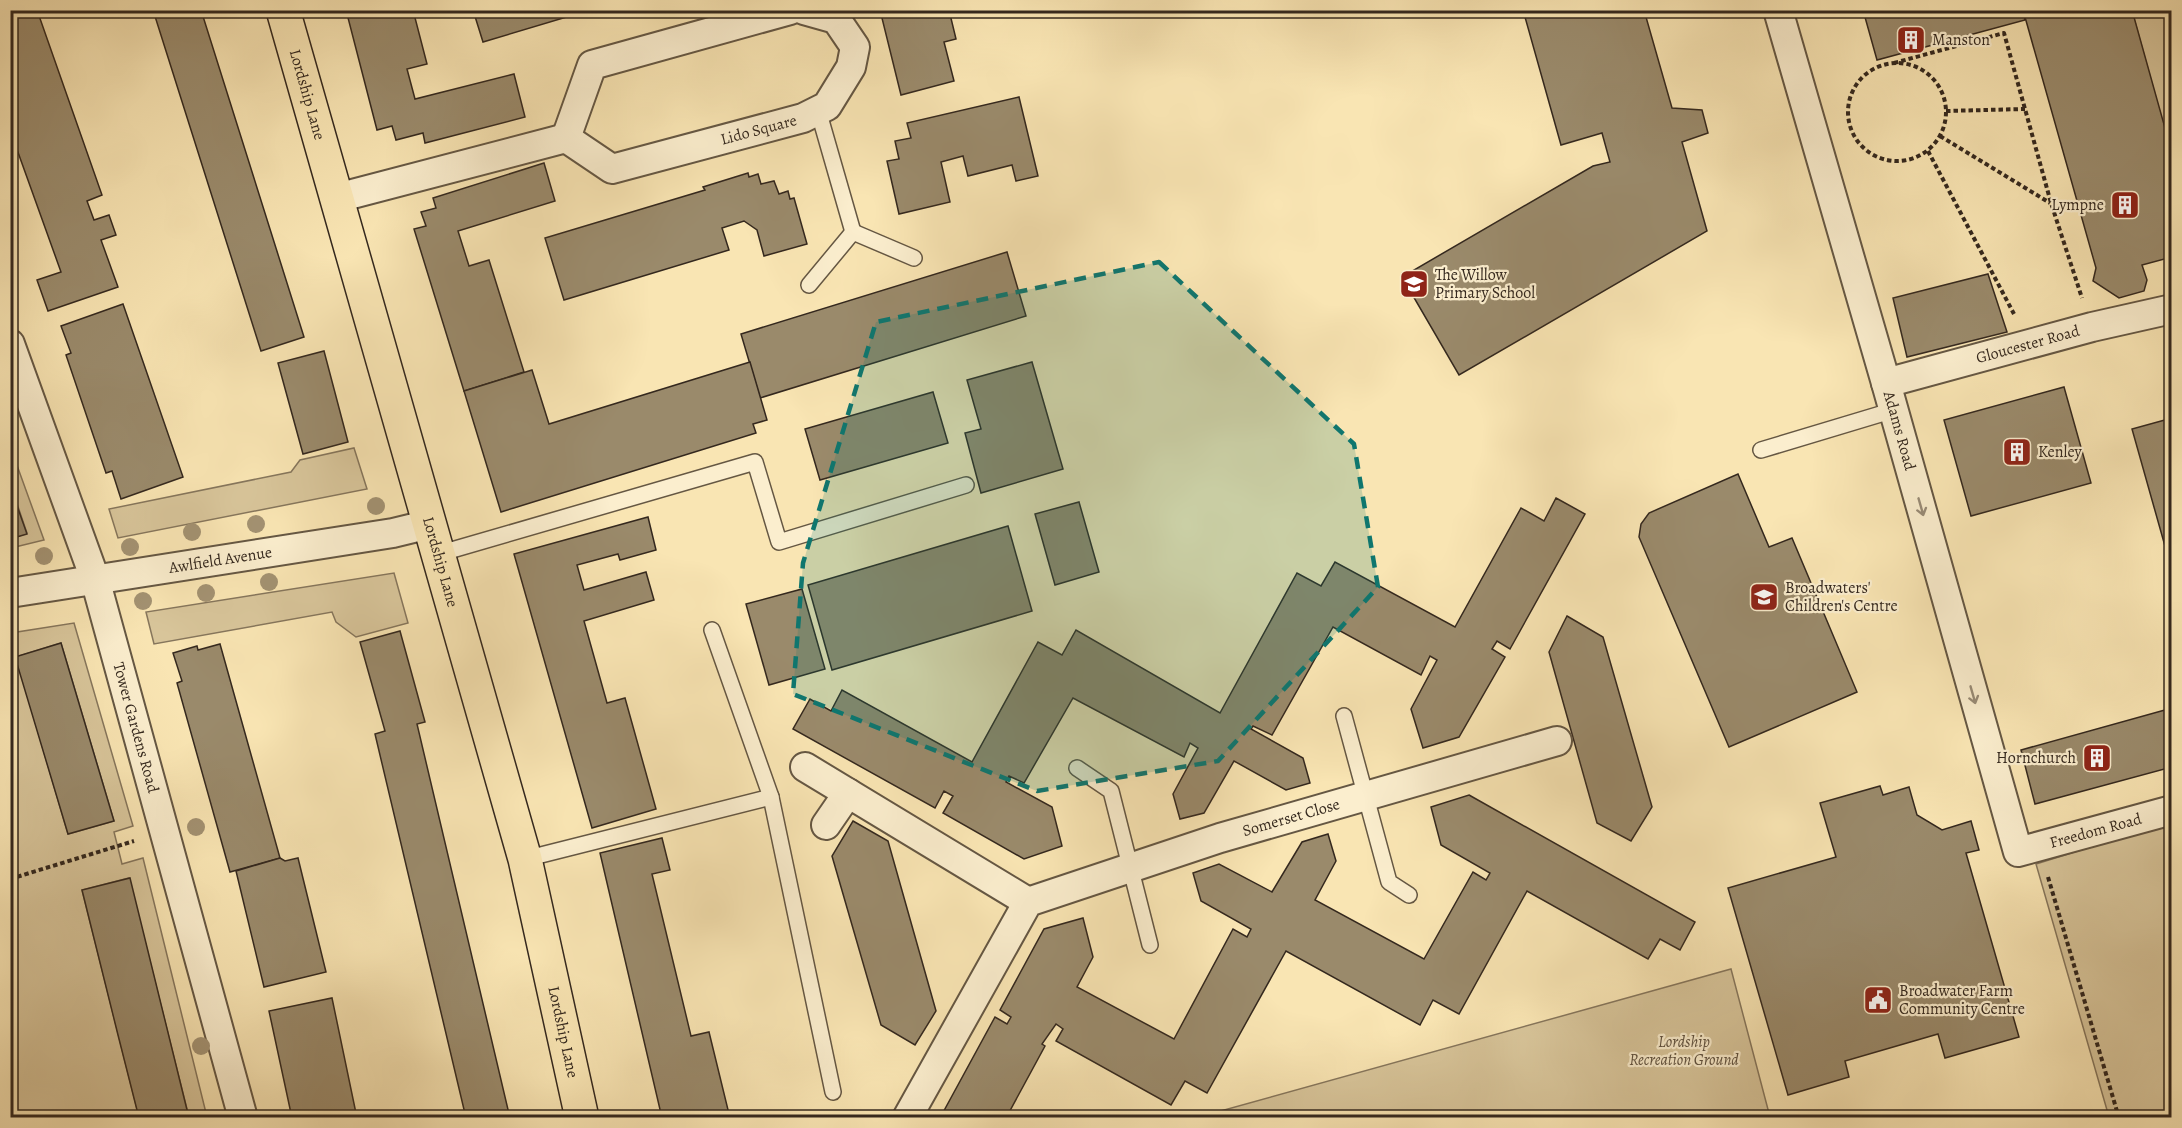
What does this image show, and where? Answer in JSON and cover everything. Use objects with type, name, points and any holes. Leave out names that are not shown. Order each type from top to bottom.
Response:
[{"type":"main road","name":"Lordship Lane","points":[[283,10],[525,859],[582,1118]]},
{"type":"street","points":[[337,198],[566,138],[592,64],[790,10]]},
{"type":"street","name":"Lido Square","points":[[566,138],[612,169],[803,118],[827,106],[851,67],[855,48],[836,19],[804,10]]},
{"type":"street","name":"Adams Road","points":[[1778,10],[1894,410],[2028,849]]},
{"type":"street","name":"Gloucester Road","points":[[1886,383],[2092,327],[2172,309]]},
{"type":"street","name":"Tower Gardens Road","points":[[10,344],[95,579],[243,1118]]},
{"type":"street","name":"Awlfield Avenue","points":[[10,593],[393,533],[434,539]]},
{"type":"street","name":"Somerset Close","points":[[1028,902],[1131,866],[1557,741]]},
{"type":"street","points":[[805,767],[1028,902],[907,1118]]},
{"type":"street","points":[[826,825],[848,793]]},
{"type":"street","name":"Freedom Road","points":[[2028,849],[2172,810]]},
{"type":"lane","points":[[818,110],[853,232]]},
{"type":"lane","points":[[853,232],[914,258]]},
{"type":"lane","points":[[809,285],[853,232]]},
{"type":"lane","points":[[1761,450],[1894,410]]},
{"type":"lane","points":[[434,539],[755,462],[779,542],[966,485]]},
{"type":"lane","points":[[712,630],[771,797],[832,1092]]},
{"type":"lane","points":[[1344,716],[1389,882],[1409,895]]},
{"type":"lane","points":[[1077,768],[1111,791],[1150,945]]},
{"type":"lane","points":[[525,859],[771,797]]},
{"type":"path","points":[[1894,63],[1919,68],[1933,78],[1942,93],[1946,111],[1940,136],[1928,151],[1906,161],[1887,161],[1861,147],[1849,125],[1847,108],[1853,88],[1867,72],[1878,66],[2004,33],[2051,203],[2092,327]]},
{"type":"path","points":[[1946,111],[2025,109]]},
{"type":"path","points":[[1940,136],[2051,203]]},
{"type":"path","points":[[1928,151],[2019,323]]},
{"type":"path","points":[[10,879],[117,847],[163,830]]},
{"type":"path","points":[[2028,849],[2119,1118]]},
{"type":"highlighted area","points":[[1159,262],[1354,444],[1378,587],[1218,761],[1037,791],[793,694],[803,563],[876,322]]},
{"type":"green space","points":[[2132,11],[2171,11],[2171,153]]},
{"type":"green space","points":[[10,446],[44,540],[11,548],[11,539],[27,533],[11,486]]},
{"type":"green space","points":[[354,448],[367,489],[118,538],[109,509],[291,472],[300,460]]},
{"type":"green space","points":[[394,573],[408,623],[356,637],[336,622],[332,612],[154,644],[146,612]]},
{"type":"green space","points":[[74,623],[133,826],[114,832],[122,864],[143,858],[207,1117],[189,1117],[129,878],[82,890],[139,1117],[11,1118],[11,633]],"holes":[[[61,643],[114,821],[68,834],[16,657]]]},
{"type":"green space","points":[[2171,822],[2171,1117],[2109,1117],[2036,864]]},
{"type":"green space","name":"Lordship Recreation Ground","points":[[1731,969],[1770,1117],[1199,1117]]},
{"type":"building","points":[[10,10],[37,10],[102,195],[87,201],[94,220],[109,215],[116,235],[101,240],[118,287],[48,311],[37,280],[61,272],[10,130]]},
{"type":"building","points":[[153,10],[201,10],[304,337],[261,351]]},
{"type":"building","points":[[346,10],[413,10],[427,64],[407,69],[415,99],[514,74],[525,117],[425,143],[423,133],[396,140],[392,126],[377,130]]},
{"type":"building","points":[[473,10],[590,10],[483,42]]},
{"type":"building","points":[[880,10],[949,10],[956,39],[944,42],[954,81],[901,95]]},
{"type":"building","points":[[1523,10],[1644,10],[1672,108],[1702,110],[1708,133],[1682,142],[1707,231],[1459,375],[1402,277],[1593,166],[1610,162],[1602,133],[1561,145]]},
{"type":"building","name":"Manston","points":[[1863,10],[2023,10],[2025,20],[1877,60]]},
{"type":"building","name":"Lympne","points":[[2023,10],[2132,10],[2172,153],[2172,257],[2142,265],[2147,280],[2144,291],[2119,298],[2093,281],[2096,268]]},
{"type":"building","points":[[1019,97],[1038,176],[1016,181],[1012,165],[968,176],[963,156],[941,162],[950,202],[899,214],[887,161],[899,159],[895,141],[911,138],[907,123]]},
{"type":"building","points":[[544,163],[555,201],[458,231],[469,266],[489,260],[524,372],[464,391],[414,229],[426,226],[421,212],[436,208],[433,198]]},
{"type":"building","points":[[748,173],[749,177],[758,174],[761,184],[774,181],[779,194],[788,191],[790,199],[794,198],[807,244],[764,256],[757,230],[744,221],[722,228],[729,250],[564,300],[545,238],[705,190],[703,187]]},
{"type":"building","points":[[1007,252],[1026,316],[760,398],[741,334]]},
{"type":"building","points":[[1988,274],[2007,332],[1907,357],[1893,298]]},
{"type":"building","points":[[123,304],[183,477],[121,499],[112,471],[106,473],[66,355],[71,353],[61,326]]},
{"type":"building","points":[[324,351],[348,442],[303,454],[278,363]]},
{"type":"building","points":[[750,362],[767,420],[753,424],[756,433],[501,512],[464,391],[532,370],[549,424]]},
{"type":"building","points":[[1032,362],[1063,469],[981,493],[965,433],[981,429],[967,380]]},
{"type":"building","name":"Kenley","points":[[2064,387],[2091,483],[1971,516],[1944,420]]},
{"type":"building","points":[[933,392],[948,443],[820,480],[805,429]]},
{"type":"building","points":[[2172,418],[2172,571],[2132,429]]},
{"type":"building","points":[[1738,474],[1769,547],[1792,538],[1857,692],[1729,747],[1639,537],[1641,524],[1649,513]]},
{"type":"building","points":[[10,486],[27,534],[10,539]]},
{"type":"building","points":[[1556,498],[1585,514],[1510,649],[1497,641],[1492,649],[1505,657],[1459,737],[1423,748],[1411,709],[1437,660],[1430,656],[1421,675],[1333,627],[1272,735],[1253,726],[1251,729],[1303,758],[1310,783],[1286,790],[1234,761],[1204,813],[1180,819],[1173,794],[1198,748],[1190,743],[1184,757],[1073,698],[1024,783],[1009,776],[1006,782],[1052,807],[1062,846],[1024,859],[943,813],[953,796],[944,791],[935,808],[793,729],[810,699],[831,711],[842,690],[972,762],[1038,642],[1062,655],[1076,630],[1220,713],[1297,573],[1321,586],[1335,562],[1455,627],[1521,508],[1544,521]]},
{"type":"building","points":[[1079,502],[1099,572],[1055,585],[1035,514]]},
{"type":"building","points":[[648,517],[656,550],[620,560],[618,554],[577,565],[584,590],[646,572],[654,600],[584,621],[607,703],[625,698],[656,809],[592,828],[514,554]]},
{"type":"building","points":[[1008,526],[1032,611],[832,670],[808,585]]},
{"type":"building","points":[[802,589],[825,669],[769,685],[746,604]]},
{"type":"building","points":[[1567,616],[1603,637],[1652,807],[1631,841],[1597,823],[1549,652]]},
{"type":"building","points":[[400,631],[425,722],[417,724],[510,1118],[466,1118],[375,734],[385,731],[360,642]]},
{"type":"building","points":[[61,643],[114,821],[68,834],[15,657]]},
{"type":"building","points":[[220,644],[280,858],[230,872],[177,683],[182,681],[173,653],[197,646],[198,650]]},
{"type":"building","name":"Hornchurch","points":[[2172,708],[2172,767],[2035,804],[2021,750]]},
{"type":"building","points":[[1880,786],[1883,795],[1909,787],[1917,815],[1942,830],[1971,821],[1979,850],[1966,853],[2019,1037],[1945,1058],[1938,1034],[1845,1061],[1849,1077],[1788,1095],[1728,888],[1836,857],[1820,803]]},
{"type":"building","points":[[1469,795],[1695,922],[1680,950],[1660,939],[1648,959],[1527,891],[1459,1014],[1433,1000],[1420,1025],[1286,951],[1207,1093],[1185,1081],[1171,1105],[1056,1041],[1063,1029],[1056,1024],[1042,1044],[1045,1046],[1006,1118],[940,1118],[995,1017],[1007,1024],[1011,1017],[1000,1010],[1044,929],[1083,918],[1093,957],[1077,987],[1174,1039],[1233,929],[1247,937],[1251,929],[1201,901],[1193,873],[1219,864],[1272,892],[1302,842],[1328,834],[1336,861],[1315,900],[1424,959],[1473,872],[1486,880],[1490,873],[1441,845],[1431,807]]},
{"type":"building","points":[[853,821],[888,841],[936,1011],[915,1045],[881,1025],[832,856]]},
{"type":"building","points":[[662,838],[670,870],[652,874],[691,1036],[709,1032],[730,1118],[662,1118],[600,853]]},
{"type":"building","points":[[280,858],[285,861],[298,858],[326,972],[264,987],[236,871]]},
{"type":"building","points":[[130,878],[189,1118],[139,1118],[82,890]]},
{"type":"building","points":[[332,998],[357,1118],[292,1118],[269,1011]]},
{"type":"place","name":"Manston","points":[[1911,40]]},
{"type":"place","name":"Lympne","points":[[2125,205]]},
{"type":"place","name":"The Willow Primary School","points":[[1414,284]]},
{"type":"place","name":"Kenley","points":[[2017,452]]},
{"type":"place","name":"Broadwaters' Children's Centre","points":[[1764,597]]},
{"type":"place","name":"Hornchurch","points":[[2097,758]]},
{"type":"place","name":"Broadwater Farm Community Centre","points":[[1878,1000]]}]
